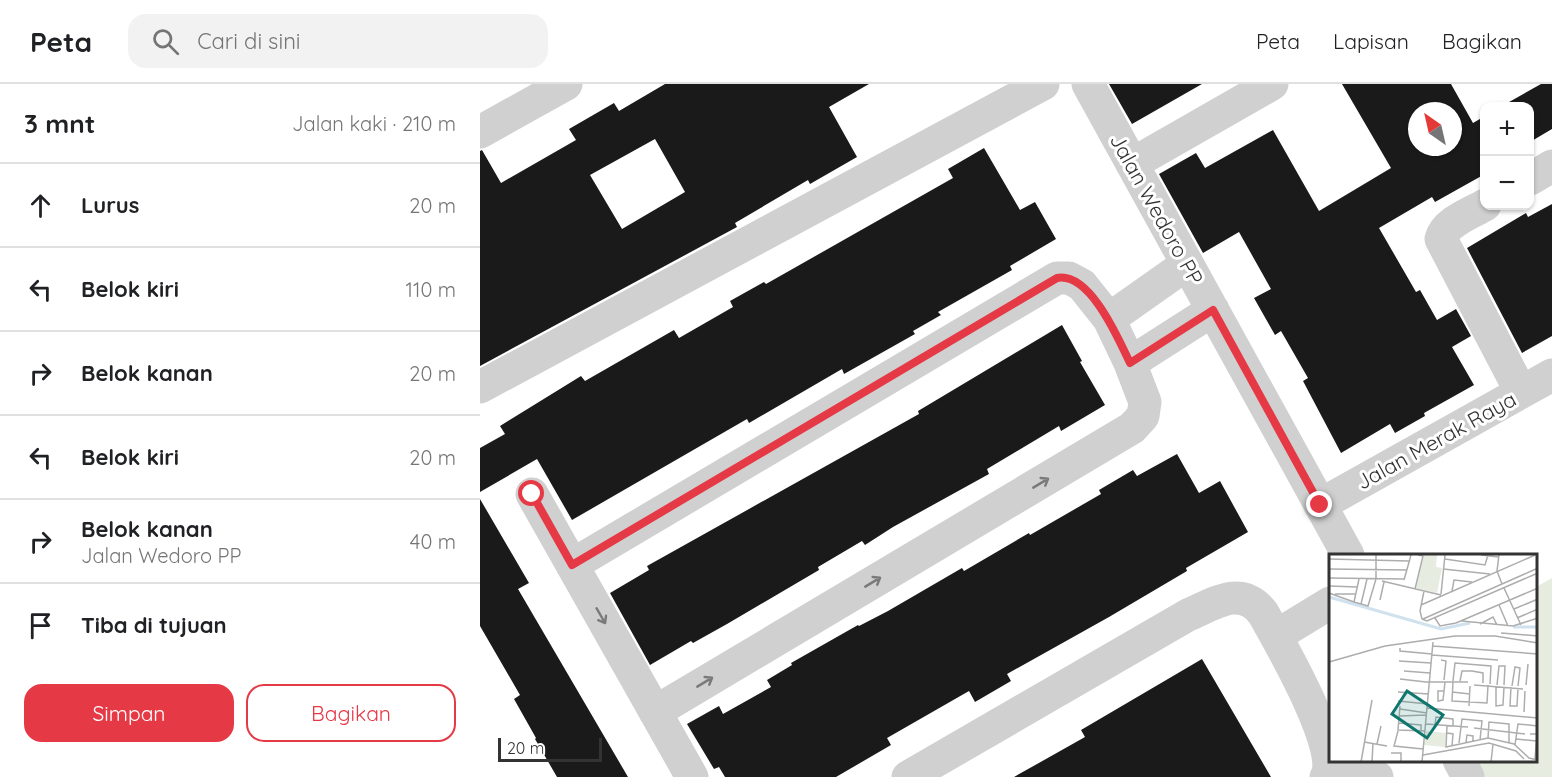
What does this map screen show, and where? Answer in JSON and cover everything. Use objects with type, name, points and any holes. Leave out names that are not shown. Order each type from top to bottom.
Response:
[{"type":"street","points":[[480,132],[566,84]]},
{"type":"street","points":[[480,387],[1043,84]]},
{"type":"street","name":"Jalan Wedoro PP","points":[[1088,84],[1347,554]]},
{"type":"street","points":[[1132,164],[1272,84]]},
{"type":"street","points":[[1534,177],[1552,166]]},
{"type":"street","points":[[1480,208],[1455,222],[1444,231],[1441,238],[1521,392]]},
{"type":"street","points":[[1109,319],[1187,264]]},
{"type":"street","points":[[572,565],[1057,278],[1069,278],[1082,285],[1109,319],[1145,402],[1143,416],[1132,428],[655,712]]},
{"type":"street","points":[[1130,363],[1213,310]]},
{"type":"street","name":"Jalan Merak Raya","points":[[1320,505],[1552,375]]},
{"type":"street","points":[[532,494],[692,777]]},
{"type":"street","points":[[908,777],[1188,615],[1227,598],[1240,597],[1256,604],[1276,636],[1320,696],[1328,773],[1349,770],[1377,777]]},
{"type":"street","points":[[1276,636],[1329,604]]},
{"type":"street","points":[[1460,762],[1468,777]]},
{"type":"shaded area","points":[[1552,578],[1552,777],[1483,777],[1476,762],[1537,762],[1537,586]]},
{"type":"building","points":[[665,84],[869,84],[829,107],[857,157],[810,184],[808,180],[735,223],[737,227],[480,366],[480,151],[482,150],[501,183],[576,140],[569,129],[614,103],[619,111]],"holes":[[[655,139],[685,192],[622,229],[590,175]]]},
{"type":"building","points":[[1109,84],[1202,84],[1132,124]]},
{"type":"building","points":[[1342,84],[1451,84],[1461,102],[1408,102],[1408,156],[1462,156],[1462,104],[1473,123],[1480,119],[1480,177],[1435,202],[1432,197],[1379,228],[1416,292],[1420,290],[1437,320],[1456,309],[1471,336],[1452,347],[1474,385],[1424,413],[1425,416],[1395,433],[1390,424],[1341,453],[1303,381],[1308,378],[1281,331],[1275,335],[1254,298],[1271,289],[1239,232],[1203,253],[1159,174],[1196,153],[1205,168],[1273,130],[1319,211],[1391,168]]},
{"type":"building","points":[[1541,84],[1552,84],[1552,129],[1534,140],[1534,102],[1509,102]]},
{"type":"building","points":[[984,148],[1020,210],[1035,202],[1056,239],[1010,266],[1012,270],[938,312],[941,315],[913,331],[915,334],[844,374],[842,369],[749,423],[747,419],[572,520],[537,459],[480,492],[480,448],[505,434],[500,426],[581,376],[585,381],[674,330],[679,338],[733,307],[730,301],[764,282],[766,284],[953,178],[948,169]]},
{"type":"building","points":[[1552,204],[1552,336],[1522,353],[1467,248],[1526,213],[1528,217]]},
{"type":"building","points":[[1062,325],[1105,405],[1061,431],[1059,426],[987,469],[989,474],[865,545],[862,541],[818,567],[819,570],[727,624],[693,643],[691,641],[650,665],[610,593],[649,570],[647,566],[919,414],[918,411]]},
{"type":"building","points":[[1177,454],[1199,493],[1220,481],[1248,532],[1109,617],[1007,674],[1011,681],[975,702],[969,691],[887,738],[891,745],[836,777],[725,777],[719,767],[714,769],[687,724],[719,706],[723,714],[771,687],[767,680],[792,665],[791,663],[962,568],[964,571],[1029,533],[1030,535],[1101,494],[1099,490],[1133,470],[1137,476]]},
{"type":"building","points":[[480,499],[529,583],[518,589],[628,777],[557,777],[535,739],[514,699],[520,695],[480,626]]},
{"type":"building","points":[[1202,659],[1271,777],[1014,777],[1085,737],[1081,730]]},
{"type":"route","points":[[532,494],[572,565],[1063,276],[1076,280],[1082,285],[1109,319],[1130,363],[1213,310],[1320,505]]}]
